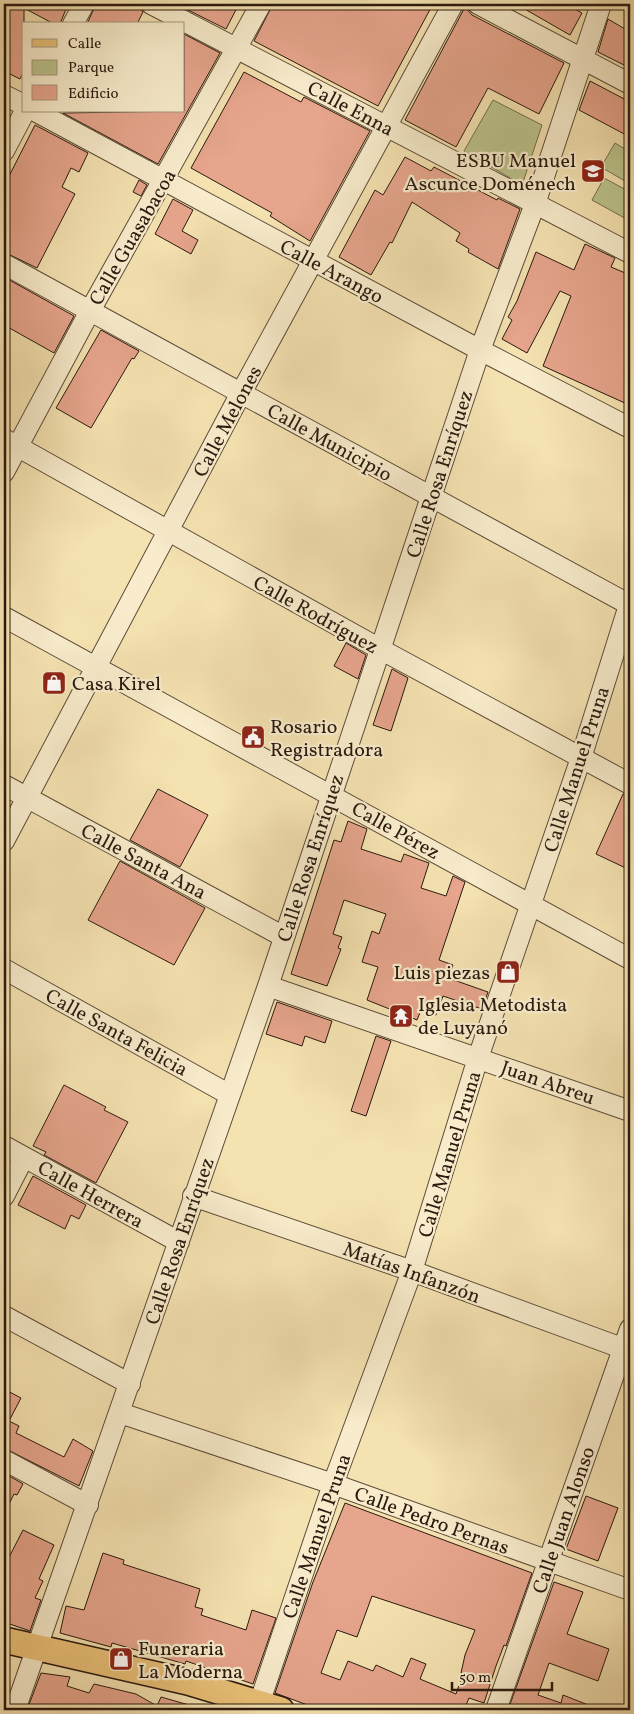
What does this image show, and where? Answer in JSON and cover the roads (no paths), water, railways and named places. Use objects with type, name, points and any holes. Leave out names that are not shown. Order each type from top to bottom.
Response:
[{"type":"main road","points":[[4,1640],[188,1682],[266,1708]]},
{"type":"street","points":[[74,22],[84,4]]},
{"type":"street","name":"Calle Enna","points":[[151,4],[630,253]]},
{"type":"street","name":"Calle Guasabacoa","points":[[4,472],[10,443],[91,309],[262,4]]},
{"type":"street","name":"Calle Melones","points":[[4,841],[241,393],[453,4]]},
{"type":"street","points":[[478,4],[630,84]]},
{"type":"street","name":"Calle Rosa Enríquez","points":[[16,1710],[179,1242],[193,1196],[268,986],[331,794],[432,499],[480,350],[535,204],[601,4]]},
{"type":"street","points":[[4,94],[22,104]]},
{"type":"street","points":[[4,151],[24,112]]},
{"type":"street","name":"Calle Arango","points":[[37,112],[480,350],[630,428]]},
{"type":"street","name":"Calle Municipio","points":[[4,264],[91,309],[432,499],[630,603]]},
{"type":"street","name":"Calle Rodríguez","points":[[10,443],[380,650],[630,784]]},
{"type":"street","name":"Calle Manuel Pruna","points":[[266,1708],[334,1484],[412,1271],[478,1058],[581,758],[630,603]]},
{"type":"street","name":"Calle Pérez","points":[[4,617],[630,959]]},
{"type":"street","name":"Calle Santa Ana","points":[[4,785],[284,937]]},
{"type":"street","name":"Calle Santa Felicia","points":[[4,969],[230,1095]]},
{"type":"street","name":"Juan Abreu","points":[[268,986],[630,1111]]},
{"type":"street","name":"Calle Herrera","points":[[4,1146],[179,1242]]},
{"type":"street","points":[[4,1196],[24,1157]]},
{"type":"street","name":"Matías Infanzón","points":[[193,1196],[412,1271],[627,1350]]},
{"type":"street","points":[[4,1316],[130,1384]]},
{"type":"street","name":"Calle Juan Alonso","points":[[496,1710],[627,1350],[630,1329]]},
{"type":"street","name":"Calle Pedro Pernas","points":[[120,1413],[334,1484],[548,1563],[630,1590]]},
{"type":"street","points":[[4,1460],[88,1505]]},
{"type":"place","name":"ESBU Manuel Ascunce Doménech","points":[[593,171]]},
{"type":"place","name":"Casa Kirel","points":[[54,683]]},
{"type":"place","name":"Rosario Registradora","points":[[253,737]]},
{"type":"place","name":"Luis piezas","points":[[508,972]]},
{"type":"place","name":"Iglesia Metodista de Luyanó","points":[[401,1016]]},
{"type":"place","name":"Funeraria La Moderna","points":[[121,1659]]}]
